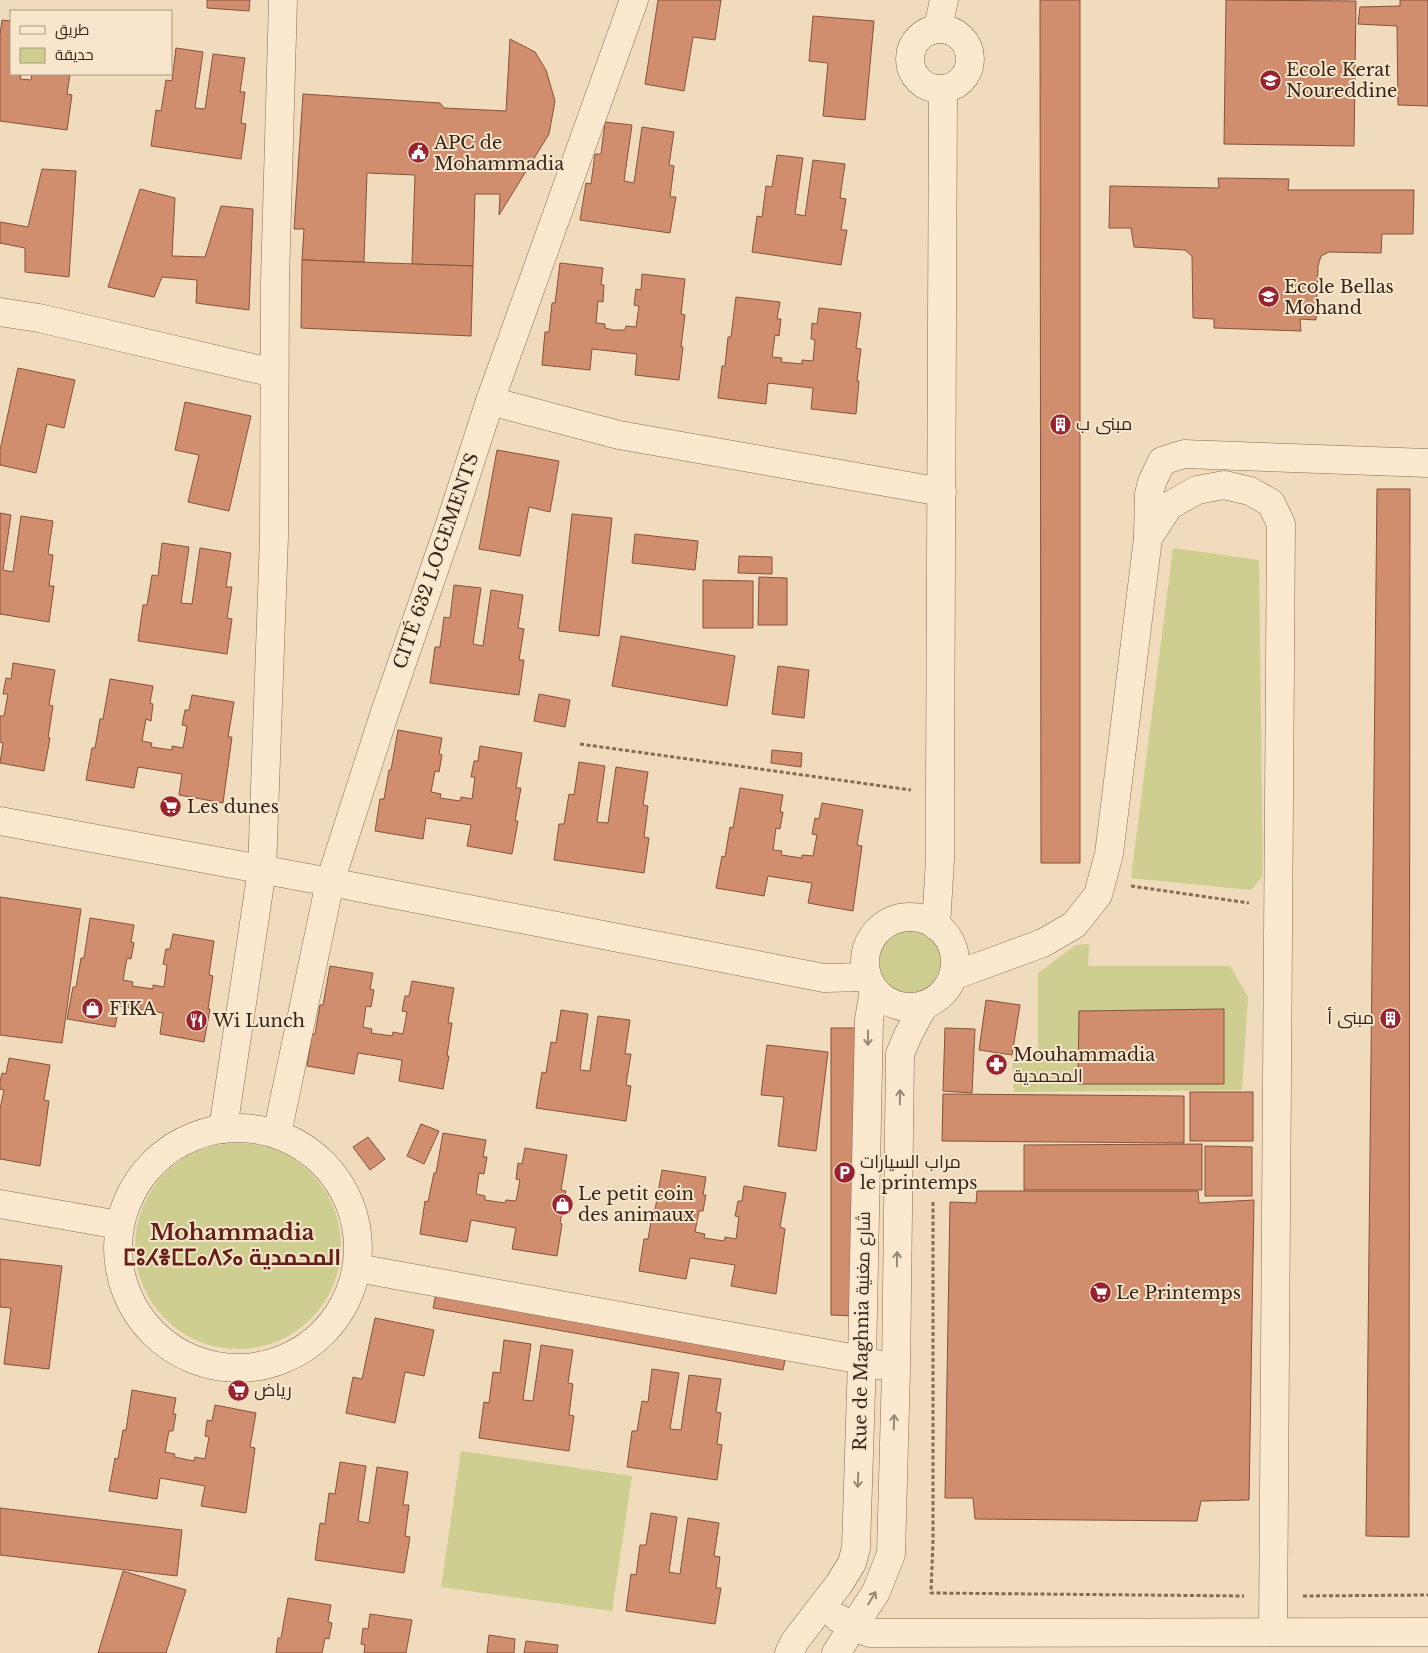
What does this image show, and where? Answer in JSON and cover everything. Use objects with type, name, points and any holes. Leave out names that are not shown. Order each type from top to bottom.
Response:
[{"type":"street","points":[[223,1129],[262,870],[274,536],[274,373],[283,0]]},
{"type":"street","name":"CITÉ 632 LOGEMENTS","points":[[277,1134],[330,882],[490,401],[634,0]]},
{"type":"street","points":[[938,28],[944,0]]},
{"type":"street","points":[[938,28],[958,34],[966,42],[971,62],[968,72],[962,81],[953,87],[943,89],[933,88],[924,84],[912,70],[910,61],[915,42],[929,31],[938,28]]},
{"type":"street","points":[[936,926],[940,859],[943,89]]},
{"type":"street","points":[[0,312],[39,318],[274,373]]},
{"type":"street","points":[[490,401],[619,435],[942,492]]},
{"type":"street","points":[[953,976],[1044,943],[1074,926],[1098,896],[1109,854],[1148,538],[1149,494],[1152,482],[1162,461],[1184,454],[1428,463]]},
{"type":"street","points":[[1148,538],[1169,506],[1197,490],[1224,485],[1250,491],[1271,504],[1280,524],[1273,1632]]},
{"type":"street","points":[[0,821],[330,882],[824,978],[870,983]]},
{"type":"street","points":[[910,917],[924,919],[936,926],[947,936],[953,948],[955,962],[953,976],[947,989],[936,999],[924,1005],[910,1007],[896,1005],[884,999],[870,983],[864,962],[866,948],[873,936],[883,925],[896,919],[910,917]]},
{"type":"street","name":"Rue de Maghnia شارع مغنية","points":[[789,1653],[795,1641],[852,1563],[856,1548],[870,983]]},
{"type":"street","name":"Rue de Maghnia شارع مغنية","points":[[836,1653],[876,1592],[891,1554],[896,1371],[900,1054],[924,1005]]},
{"type":"street","points":[[244,1128],[277,1134],[307,1149],[332,1172],[349,1202],[358,1234],[357,1268],[344,1304],[322,1334],[314,1340],[290,1356],[254,1367],[216,1366],[180,1354],[150,1330],[128,1299],[118,1263],[119,1225],[131,1192],[151,1164],[178,1143],[210,1131],[223,1129],[244,1128]]},
{"type":"street","points":[[0,1204],[119,1225]]},
{"type":"street","points":[[357,1268],[862,1360],[896,1371]]},
{"type":"street","points":[[821,1607],[853,1627],[870,1633],[1428,1632]]},
{"type":"path","points":[[580,744],[940,795]]},
{"type":"path","points":[[1101,882],[1279,907]]},
{"type":"path","points":[[933,1202],[933,1541],[931,1593],[1274,1596],[1428,1595]]},
{"type":"green space","points":[[1173,548],[1259,560],[1263,876],[1251,890],[1131,878]]},
{"type":"green space","points":[[909,929],[921,932],[932,939],[939,950],[942,962],[939,974],[932,985],[921,992],[909,995],[897,992],[886,985],[879,974],[876,962],[879,950],[886,939],[897,932]]},
{"type":"green space","points":[[1089,944],[1088,966],[1230,966],[1248,997],[1242,1090],[1014,1092],[1012,1055],[1038,1056],[1038,973],[1076,945]]},
{"type":"green space","points":[[238,1143],[268,1147],[287,1155],[311,1173],[329,1197],[337,1216],[341,1246],[337,1276],[329,1295],[311,1319],[287,1337],[268,1345],[238,1349],[208,1345],[189,1337],[165,1319],[147,1295],[139,1276],[135,1246],[139,1216],[147,1197],[165,1173],[189,1155],[208,1147]]},
{"type":"green space","points":[[461,1451],[632,1476],[612,1611],[441,1587]]},
{"type":"building","points":[[207,0],[250,0],[249,11],[207,8]]},
{"type":"building","points":[[658,0],[721,0],[715,40],[693,37],[684,91],[645,84]]},
{"type":"building","name":"مبنى ب","points":[[1040,0],[1080,0],[1080,863],[1041,863]]},
{"type":"building","points":[[1226,0],[1356,1],[1354,146],[1224,144]]},
{"type":"building","points":[[1400,0],[1428,0],[1428,106],[1398,105],[1397,26],[1358,24],[1360,7],[1400,6]]},
{"type":"building","points":[[813,16],[874,21],[865,120],[823,116],[828,63],[809,61]]},
{"type":"building","points":[[2,20],[10,21],[10,75],[21,75],[20,79],[31,80],[32,75],[70,75],[67,94],[72,95],[67,130],[0,121],[0,35]]},
{"type":"building","name":"APC de Mohammadia","points":[[510,39],[535,52],[546,70],[555,101],[549,134],[499,215],[500,194],[475,194],[473,266],[412,264],[415,175],[367,173],[364,262],[302,260],[304,229],[294,229],[303,94],[440,103],[444,108],[506,111]]},
{"type":"building","points":[[176,48],[203,52],[195,108],[205,109],[213,54],[245,58],[240,92],[245,92],[241,123],[246,124],[241,159],[151,146],[156,110],[161,111],[166,80],[172,81]]},
{"type":"building","points":[[605,122],[632,125],[624,181],[634,183],[642,127],[674,132],[669,165],[674,166],[670,197],[676,197],[670,233],[580,220],[586,183],[591,184],[595,154],[601,154]]},
{"type":"building","points":[[777,155],[803,158],[795,214],[805,216],[813,160],[845,164],[840,198],[846,199],[841,230],[847,230],[841,265],[752,252],[757,216],[762,217],[766,186],[772,187]]},
{"type":"building","points":[[42,169],[76,171],[69,277],[25,272],[25,248],[0,243],[0,222],[28,227]]},
{"type":"building","points":[[1218,178],[1289,179],[1288,190],[1414,190],[1413,234],[1382,234],[1381,253],[1329,252],[1321,256],[1318,266],[1316,320],[1300,319],[1301,331],[1214,328],[1214,319],[1193,318],[1192,256],[1185,250],[1134,247],[1131,228],[1109,228],[1110,186],[1219,188]]},
{"type":"building","points":[[140,189],[175,198],[172,256],[205,257],[221,206],[253,209],[249,310],[196,303],[197,280],[162,277],[154,297],[108,287]]},
{"type":"building","points":[[302,260],[473,266],[471,336],[301,328]]},
{"type":"building","points":[[560,263],[603,268],[601,285],[604,285],[603,302],[598,301],[596,323],[605,324],[605,328],[613,330],[625,330],[626,326],[636,327],[639,306],[634,305],[636,289],[641,290],[642,274],[685,279],[681,314],[685,315],[679,380],[635,375],[637,354],[592,349],[590,370],[542,365],[545,332],[549,332],[552,303],[555,303]]},
{"type":"building","points":[[736,297],[780,302],[777,319],[781,319],[779,336],[775,335],[772,357],[782,358],[781,362],[802,364],[802,360],[813,361],[815,340],[811,339],[812,323],[817,324],[819,308],[861,313],[856,348],[861,349],[857,381],[859,381],[856,414],[811,409],[813,388],[768,383],[766,404],[718,398],[722,366],[725,366],[728,337],[731,337]]},
{"type":"building","points":[[18,368],[75,380],[64,428],[47,424],[36,473],[0,465],[0,450]]},
{"type":"building","points":[[185,402],[251,416],[229,511],[188,502],[199,455],[175,450]]},
{"type":"building","points":[[497,450],[559,461],[550,512],[529,507],[520,556],[479,549]]},
{"type":"building","name":"مبنى أ","points":[[1377,489],[1410,489],[1409,1537],[1366,1536]]},
{"type":"building","points":[[0,513],[11,515],[3,570],[13,572],[21,516],[53,521],[48,554],[53,555],[49,586],[54,586],[49,622],[0,614]]},
{"type":"building","points":[[572,514],[612,518],[599,636],[559,631]]},
{"type":"building","points":[[635,534],[698,541],[695,570],[632,563]]},
{"type":"building","points":[[162,543],[189,547],[181,603],[192,604],[200,548],[231,553],[226,587],[232,587],[227,618],[232,619],[227,654],[138,641],[143,605],[147,605],[152,575],[158,576]]},
{"type":"building","points":[[739,556],[772,557],[772,574],[738,573]]},
{"type":"building","points":[[759,577],[787,578],[787,625],[758,625]]},
{"type":"building","points":[[703,580],[753,581],[753,628],[703,628]]},
{"type":"building","points":[[454,585],[481,588],[473,644],[483,646],[491,590],[523,595],[518,628],[524,629],[519,660],[524,660],[519,695],[430,683],[435,647],[440,647],[444,617],[450,618]]},
{"type":"building","points":[[621,636],[735,656],[727,706],[612,686]]},
{"type":"building","points":[[13,663],[55,670],[49,705],[53,706],[48,738],[50,738],[44,771],[0,763],[3,743],[0,742],[0,716],[4,716],[8,694],[3,694],[6,678],[11,679]]},
{"type":"building","points":[[778,666],[809,670],[804,718],[772,714]]},
{"type":"building","points":[[110,679],[153,686],[150,703],[153,704],[151,721],[146,719],[142,741],[152,743],[151,747],[172,750],[172,746],[183,748],[187,726],[182,725],[185,710],[189,710],[192,695],[234,702],[228,737],[232,737],[223,803],[179,795],[182,774],[138,767],[134,788],[86,780],[92,748],[95,748],[100,719],[103,719]]},
{"type":"building","points":[[539,694],[570,700],[565,727],[534,721]]},
{"type":"building","points":[[398,730],[442,738],[439,754],[442,755],[439,772],[435,771],[431,792],[441,794],[440,798],[460,801],[461,797],[472,799],[475,777],[471,777],[474,761],[478,761],[480,746],[522,753],[516,788],[521,788],[515,821],[518,821],[512,854],[467,846],[471,825],[426,818],[423,839],[375,831],[380,799],[384,799]]},
{"type":"building","points":[[772,750],[802,753],[801,767],[771,763]]},
{"type":"building","points":[[579,762],[605,766],[597,822],[608,823],[616,767],[648,772],[643,805],[648,806],[644,837],[649,838],[644,873],[554,860],[559,824],[564,824],[569,794],[574,795]]},
{"type":"building","points":[[740,788],[783,795],[780,829],[776,828],[773,850],[782,851],[781,855],[802,858],[802,855],[813,856],[817,835],[812,834],[815,818],[819,819],[822,803],[863,810],[857,845],[862,846],[853,911],[808,903],[812,883],[768,876],[764,896],[716,888],[722,856],[725,857],[730,827],[733,828]]},
{"type":"building","points":[[0,897],[81,909],[62,1043],[0,1035]]},
{"type":"building","points":[[90,918],[134,925],[131,942],[134,943],[131,959],[127,958],[123,980],[133,982],[132,986],[153,989],[153,985],[164,987],[167,965],[163,964],[166,949],[170,949],[173,934],[214,941],[209,975],[213,976],[208,1009],[210,1009],[204,1042],[160,1034],[163,1013],[119,1006],[115,1027],[67,1019],[73,987],[76,987],[81,958],[84,958]]},
{"type":"building","points":[[330,966],[373,973],[370,989],[374,990],[371,1007],[366,1006],[363,1027],[372,1029],[371,1033],[392,1036],[393,1032],[403,1034],[407,1012],[402,1011],[405,996],[409,996],[412,981],[454,988],[448,1023],[452,1023],[447,1056],[449,1056],[443,1089],[399,1081],[402,1060],[358,1053],[354,1074],[307,1066],[312,1034],[315,1034],[320,1005],[323,1005]]},
{"type":"building","points":[[986,1000],[1020,1005],[1012,1055],[979,1050]]},
{"type":"building","points":[[1224,1009],[1224,1084],[1078,1084],[1079,1011]]},
{"type":"building","points":[[561,1010],[588,1014],[580,1070],[590,1071],[598,1016],[630,1020],[625,1054],[631,1054],[626,1085],[631,1086],[626,1121],[536,1108],[542,1072],[546,1073],[551,1042],[556,1043]]},
{"type":"building","name":"مراب السيارات le printemps","points":[[831,1028],[856,1028],[856,1316],[831,1315]]},
{"type":"building","points":[[945,1028],[975,1029],[972,1093],[943,1091]]},
{"type":"building","points":[[767,1045],[828,1052],[816,1151],[778,1146],[784,1097],[761,1095]]},
{"type":"building","points":[[9,1058],[50,1065],[44,1100],[49,1101],[40,1166],[0,1159],[0,1109],[4,1090],[0,1089],[0,1082],[2,1073],[6,1074]]},
{"type":"building","points":[[1190,1092],[1253,1092],[1253,1141],[1190,1141]]},
{"type":"building","points":[[943,1094],[1184,1096],[1184,1143],[942,1141]]},
{"type":"building","points":[[421,1124],[439,1131],[424,1164],[407,1156]]},
{"type":"building","points":[[443,1133],[486,1140],[483,1157],[487,1157],[484,1174],[479,1173],[476,1194],[485,1196],[485,1200],[505,1203],[506,1200],[516,1201],[520,1180],[516,1179],[518,1163],[522,1164],[525,1148],[567,1155],[561,1190],[566,1191],[560,1223],[562,1224],[557,1256],[512,1249],[516,1228],[471,1220],[467,1242],[420,1234],[425,1201],[428,1202],[434,1173],[436,1173]]},
{"type":"building","points":[[368,1137],[385,1159],[370,1170],[353,1147]]},
{"type":"building","points":[[1202,1144],[1202,1190],[1024,1190],[1024,1145]]},
{"type":"building","points":[[1205,1146],[1252,1147],[1252,1196],[1205,1196]]},
{"type":"building","points":[[662,1170],[706,1177],[703,1195],[706,1195],[703,1211],[699,1211],[695,1232],[705,1234],[704,1238],[724,1241],[725,1237],[736,1239],[739,1217],[735,1216],[738,1201],[742,1201],[744,1186],[786,1193],[780,1227],[785,1229],[776,1294],[731,1286],[735,1265],[690,1258],[686,1279],[639,1271],[644,1239],[648,1239]]},
{"type":"building","name":"Le Printemps","points":[[977,1191],[1198,1191],[1199,1203],[1254,1200],[1249,1500],[1201,1501],[1197,1521],[975,1519],[973,1498],[945,1498],[950,1202],[976,1203]]},
{"type":"building","points":[[0,1259],[62,1266],[49,1369],[4,1364],[11,1308],[0,1307]]},
{"type":"building","points":[[436,1294],[786,1355],[783,1370],[433,1308]]},
{"type":"building","points":[[375,1318],[434,1330],[424,1376],[405,1372],[395,1423],[346,1413],[353,1377],[362,1379]]},
{"type":"building","points":[[504,1340],[531,1344],[523,1400],[533,1401],[541,1345],[573,1350],[568,1383],[573,1384],[569,1415],[574,1416],[569,1451],[479,1438],[484,1402],[489,1403],[493,1372],[500,1373]]},
{"type":"building","points":[[652,1369],[679,1373],[670,1429],[681,1430],[689,1375],[721,1379],[716,1412],[721,1413],[717,1444],[722,1445],[717,1480],[627,1467],[632,1431],[637,1431],[642,1401],[648,1402]]},
{"type":"building","points":[[132,1390],[176,1398],[173,1414],[176,1414],[173,1431],[169,1431],[165,1452],[175,1454],[174,1457],[194,1461],[195,1457],[205,1459],[209,1437],[205,1436],[207,1420],[212,1421],[215,1405],[256,1413],[250,1447],[255,1448],[246,1513],[201,1506],[205,1486],[160,1478],[157,1499],[109,1491],[115,1458],[118,1459],[123,1430],[126,1430]]},
{"type":"building","points":[[340,1462],[366,1466],[358,1521],[369,1523],[377,1467],[408,1472],[403,1505],[409,1505],[405,1536],[410,1537],[404,1573],[315,1560],[320,1523],[325,1524],[329,1493],[335,1494]]},
{"type":"building","points":[[0,1508],[182,1530],[177,1576],[0,1555]]},
{"type":"building","points":[[651,1513],[677,1517],[669,1572],[680,1574],[688,1518],[719,1523],[714,1556],[720,1557],[716,1588],[721,1588],[715,1624],[626,1611],[631,1574],[636,1575],[640,1545],[646,1545]]},
{"type":"building","points":[[123,1571],[186,1590],[166,1653],[98,1653]]},
{"type":"building","points":[[288,1598],[331,1605],[328,1622],[332,1623],[329,1639],[325,1638],[322,1653],[276,1653],[278,1638],[281,1638]]},
{"type":"building","points":[[370,1614],[412,1620],[406,1653],[364,1653],[365,1645],[361,1644],[363,1628],[368,1629]]},
{"type":"building","points":[[489,1635],[515,1639],[514,1653],[487,1653]]},
{"type":"building","points":[[526,1641],[558,1645],[557,1653],[524,1653]]},
{"type":"place","name":"Ecole Kerat Noureddine","points":[[1270,80]]},
{"type":"place","name":"APC de Mohammadia","points":[[418,153]]},
{"type":"place","name":"Ecole Bellas Mohand","points":[[1268,297]]},
{"type":"place","name":"مبنى ب","points":[[1060,424]]},
{"type":"place","name":"Les dunes","points":[[171,807]]},
{"type":"place","name":"FIKA","points":[[93,1009]]},
{"type":"place","name":"مبنى أ","points":[[1390,1018]]},
{"type":"place","name":"Wi Lunch","points":[[197,1021]]},
{"type":"place","name":"Mouhammadia المحمدية","points":[[997,1065]]},
{"type":"place","name":"مراب السيارات le printemps","points":[[844,1172]]},
{"type":"place","name":"Le petit coin des animaux","points":[[562,1204]]},
{"type":"place","name":"Le Printemps","points":[[1100,1293]]},
{"type":"place","name":"رياض","points":[[238,1390]]},
{"type":"district","name":"Mohammadia ⵎⵓⵃⴻⵎⵎⴰⴷⵢⴰ المحمدية","points":[[232,1244]]}]
